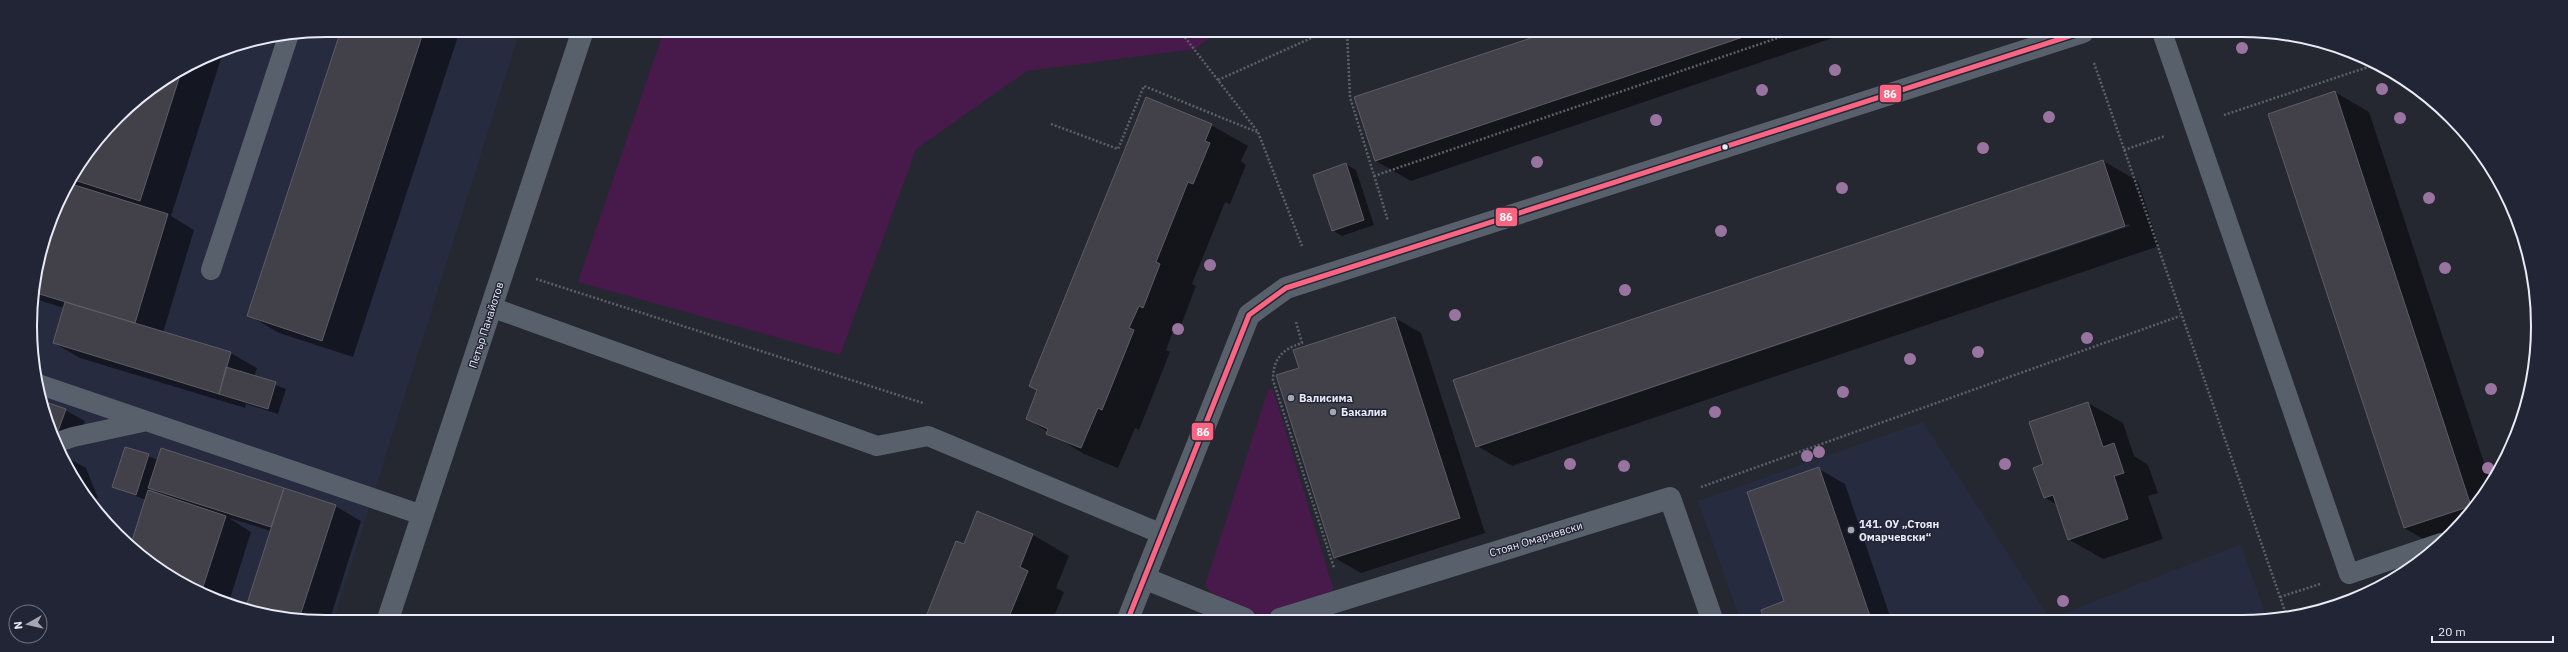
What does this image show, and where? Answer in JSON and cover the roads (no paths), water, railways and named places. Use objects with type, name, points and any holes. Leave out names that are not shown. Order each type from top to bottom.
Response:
[{"type":"street","name":"Петър Панайотов","points":[[389,615],[581,37]]},
{"type":"street","points":[[1130,615],[1249,315],[1286,288],[2068,37]]},
{"type":"street","name":"Стоян Омарчевски","points":[[1295,615],[1670,498],[1710,615]]},
{"type":"street","points":[[1144,578],[1233,615]]},
{"type":"lane","points":[[2164,37],[2348,574],[2427,548]]},
{"type":"lane","points":[[211,270],[287,39]]},
{"type":"lane","points":[[491,307],[878,446],[928,436],[1162,534]]},
{"type":"lane","points":[[44,386],[422,515]]},
{"type":"lane","points":[[61,442],[73,437],[147,421]]},
{"type":"place","name":"Валисима","points":[[1291,398]]},
{"type":"place","name":"Бакалия","points":[[1333,412]]},
{"type":"place","name":"141. ОУ „Стоян Омарчевски“","points":[[1851,530]]}]
